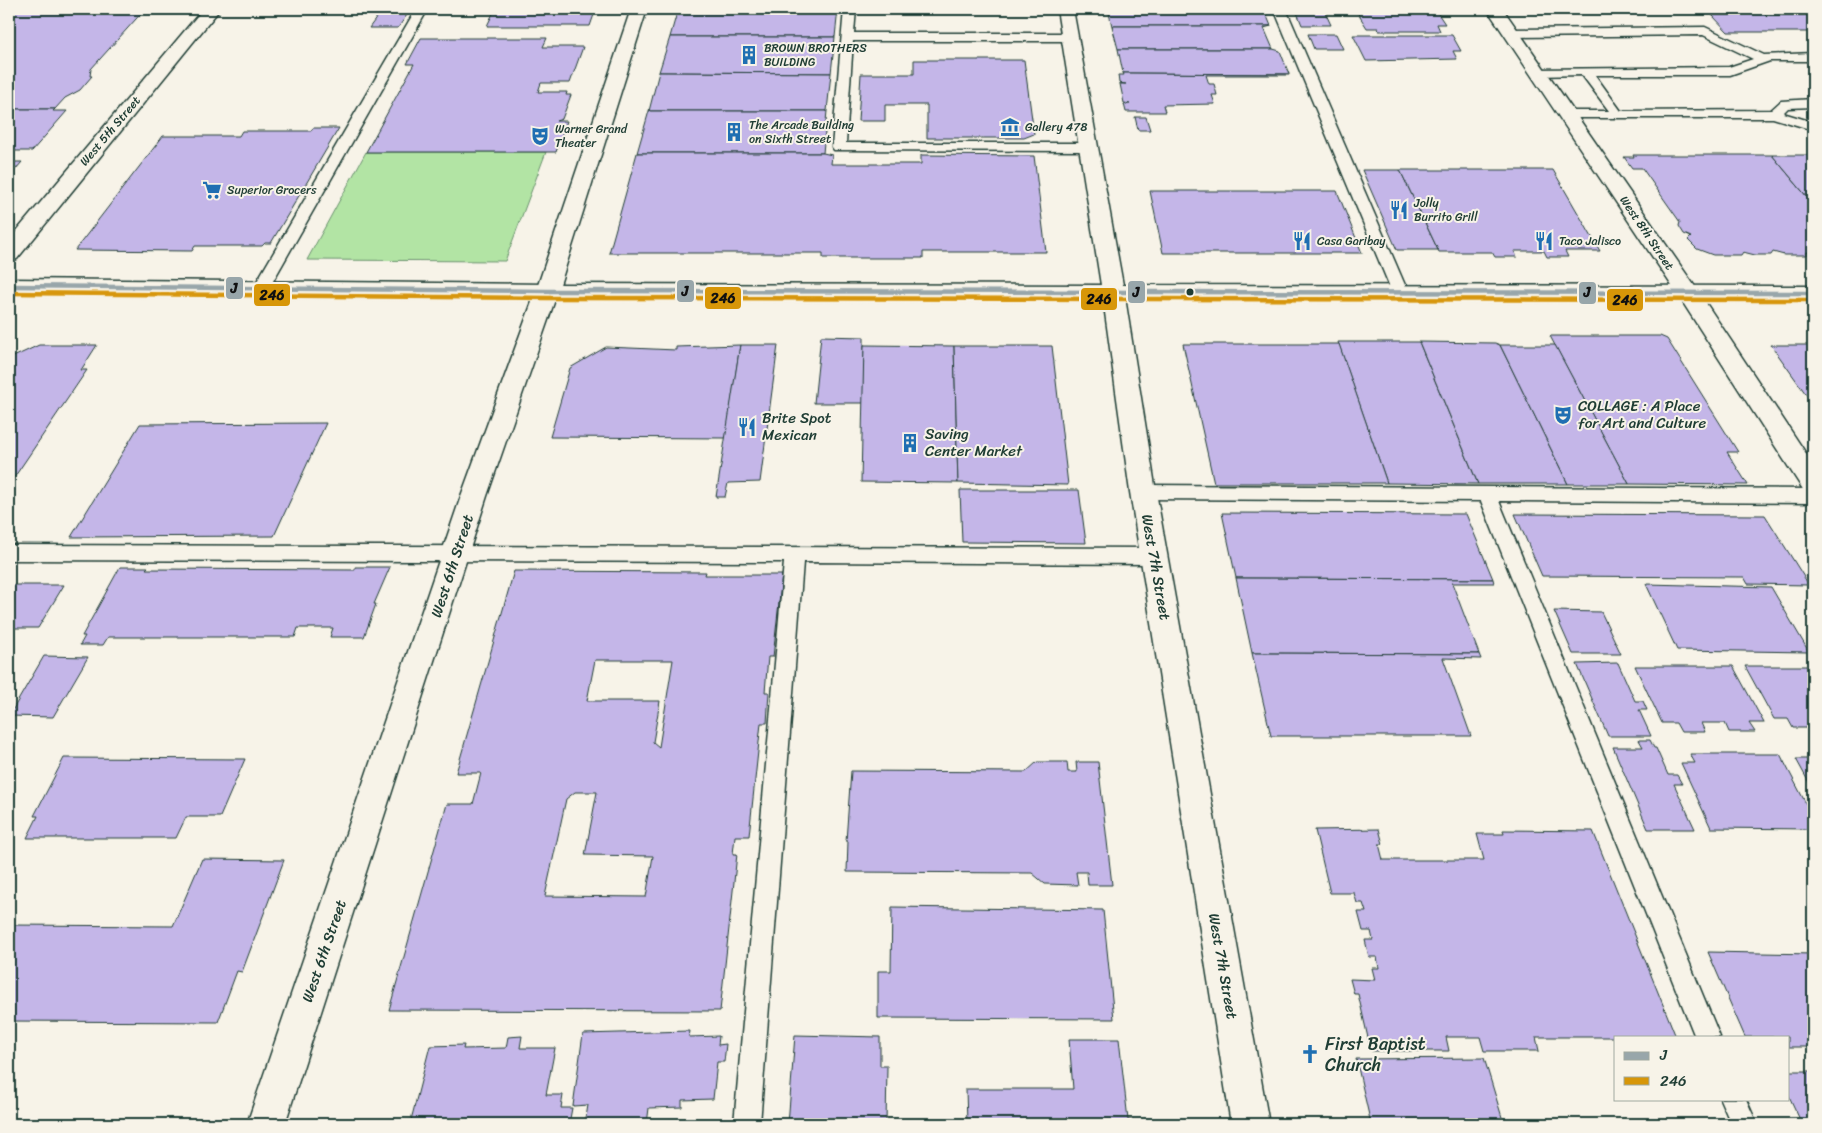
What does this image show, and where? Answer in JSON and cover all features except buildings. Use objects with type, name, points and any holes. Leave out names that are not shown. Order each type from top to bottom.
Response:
[{"type":"street","name":"West 5th Street","points":[[9,254],[212,9]]},
{"type":"street","name":"West 6th Street","points":[[266,1124],[477,487],[547,291],[639,9]]},
{"type":"street","name":"West 7th Street","points":[[1065,9],[1113,291],[1143,492],[1250,1124]]},
{"type":"street","name":"West 8th Street","points":[[1495,9],[1688,293],[1813,484]]},
{"type":"street","points":[[9,286],[547,291],[1813,293]]},
{"type":"lane","points":[[261,288],[422,9]]},
{"type":"lane","points":[[850,9],[839,147],[1089,147]]},
{"type":"lane","points":[[1280,9],[1400,292]]},
{"type":"lane","points":[[1511,33],[1705,31],[1763,59]]},
{"type":"lane","points":[[848,37],[1070,37]]},
{"type":"lane","points":[[1538,72],[1730,70],[1763,59],[1813,56]]},
{"type":"lane","points":[[1586,72],[1618,115]]},
{"type":"lane","points":[[1774,114],[1785,104],[1813,103]]},
{"type":"lane","points":[[1567,116],[1774,114],[1813,126]]},
{"type":"lane","points":[[1143,492],[1813,496]]},
{"type":"lane","points":[[1487,494],[1708,1036]]},
{"type":"lane","points":[[9,552],[1154,556]]},
{"type":"lane","points":[[747,1124],[794,555]]},
{"type":"lane","points":[[1733,1100],[1744,1124]]},
{"type":"green space","points":[[366,152],[546,152],[505,261],[307,260]]},
{"type":"transit line","name":"J","points":[[9,286],[547,291],[1813,293]]},
{"type":"transit line","name":"246","points":[[9,293],[547,298],[1813,300]]},
{"type":"place","name":"BROWN BROTHERS BUILDING","points":[[749,55]]},
{"type":"place","name":"Gallery 478","points":[[1010,127]]},
{"type":"place","name":"The Arcade Building on Sixth Street","points":[[734,132]]},
{"type":"place","name":"Warner Grand Theater","points":[[540,136]]},
{"type":"place","name":"Superior Grocers","points":[[212,190]]},
{"type":"place","name":"Jolly Burrito Grill","points":[[1399,210]]},
{"type":"place","name":"Casa Garibay","points":[[1302,241]]},
{"type":"place","name":"Taco Jalisco","points":[[1544,241]]},
{"type":"place","name":"COLLAGE : A Place for Art and Culture","points":[[1563,415]]},
{"type":"place","name":"Brite Spot Mexican","points":[[747,427]]},
{"type":"place","name":"Saving Center Market","points":[[910,443]]},
{"type":"place","name":"First Baptist Church","points":[[1310,1054]]}]
